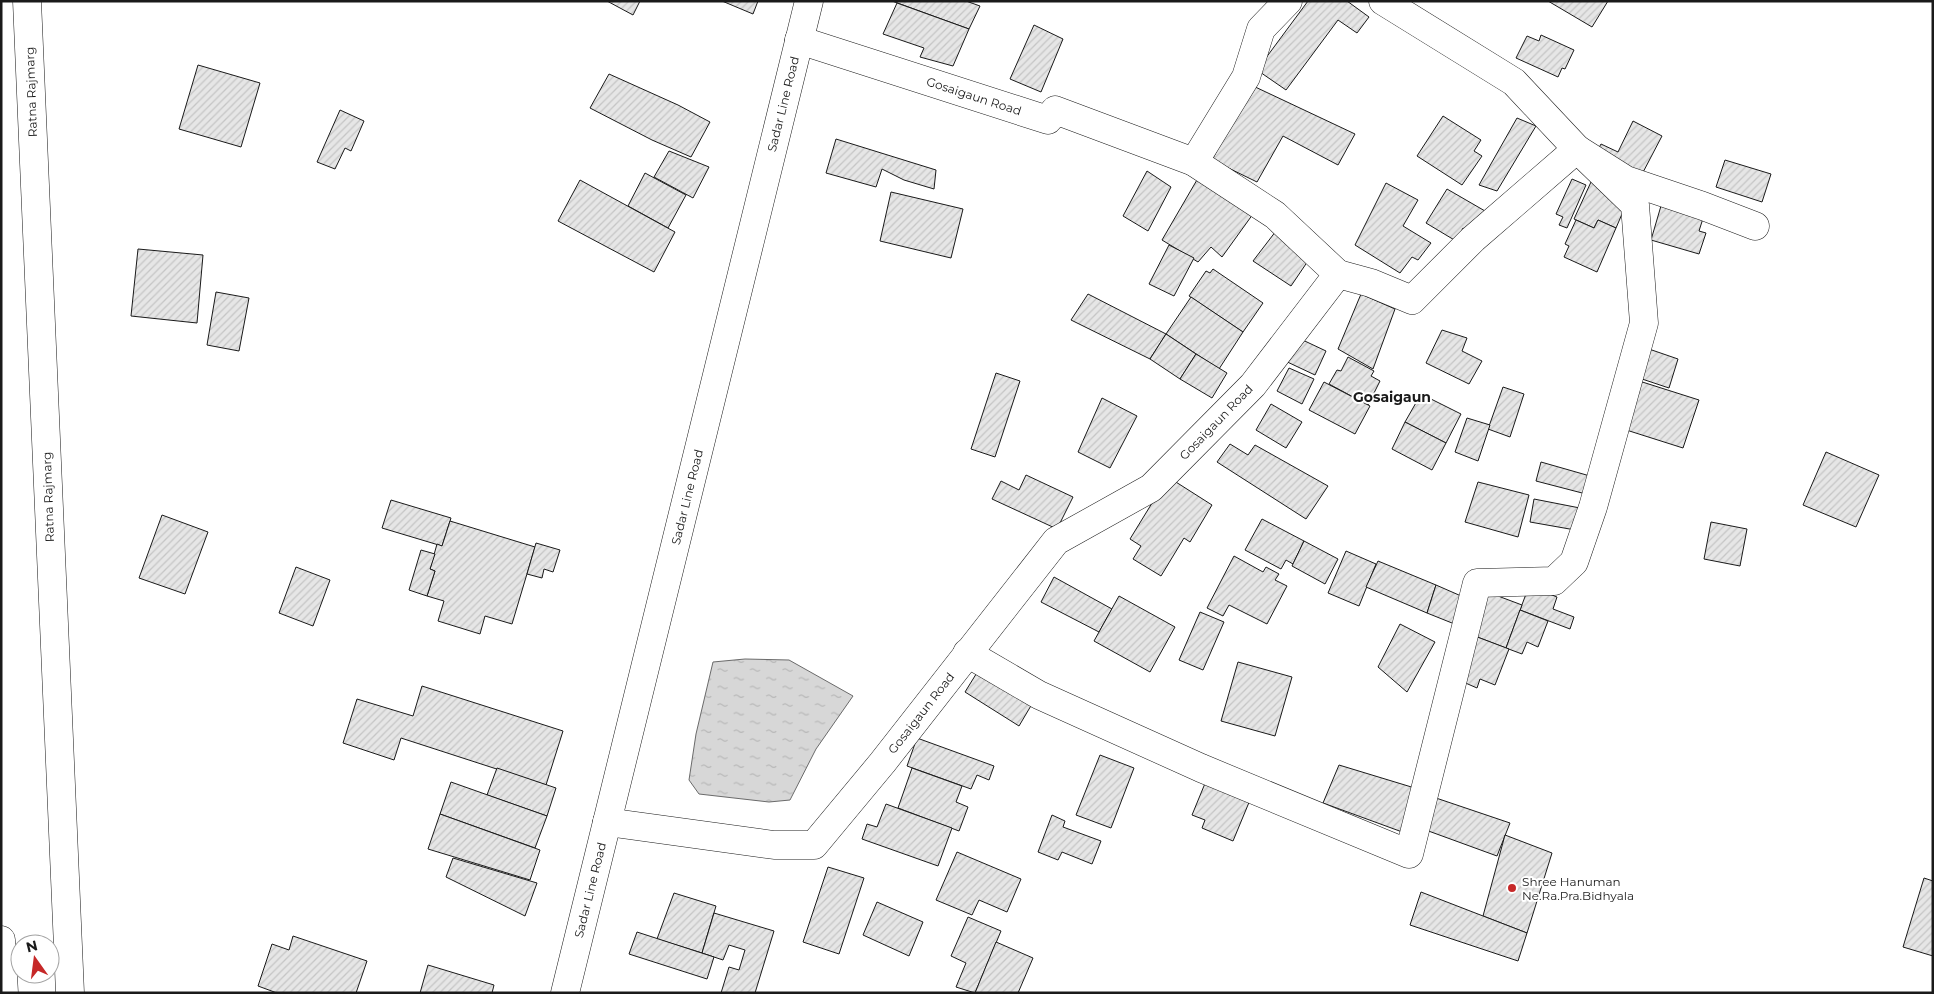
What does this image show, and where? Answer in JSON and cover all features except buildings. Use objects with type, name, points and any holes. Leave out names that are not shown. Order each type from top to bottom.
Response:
[{"type":"main road","name":"Ratna Rajmarg","points":[[27,1],[70,993]]},
{"type":"main road","name":"Sadar Line Road","points":[[565,993],[808,1]]},
{"type":"main road","points":[[1194,162],[1246,77],[1261,29],[1288,1]]},
{"type":"main road","points":[[967,653],[1039,695],[1201,768],[1409,854],[1477,583],[1554,581],[1574,562],[1593,508],[1644,324],[1634,205],[1577,149],[1514,82],[1383,1]]},
{"type":"main road","name":"Gosaigaun Road","points":[[607,822],[774,845],[814,845],[883,762],[1056,541],[1151,488],[1253,385],[1338,274],[1275,215],[1194,162],[1056,110],[1048,120],[799,40]]},
{"type":"main road","points":[[1577,149],[1626,180],[1755,226]]},
{"type":"main road","points":[[1338,274],[1371,283],[1412,300],[1473,239],[1577,149]]},
{"type":"main road","points":[[1,940],[4,993]]},
{"type":"water","points":[[745,659],[789,660],[853,696],[816,749],[790,800],[769,802],[699,794],[689,780],[696,734],[713,662]]},
{"type":"place","name":"Shree Hanuman Ne.Ra.Pra.Bidhyala","points":[[1512,888]]},
{"type":"district","name":"Gosaigaun","points":[[1392,397]]}]
